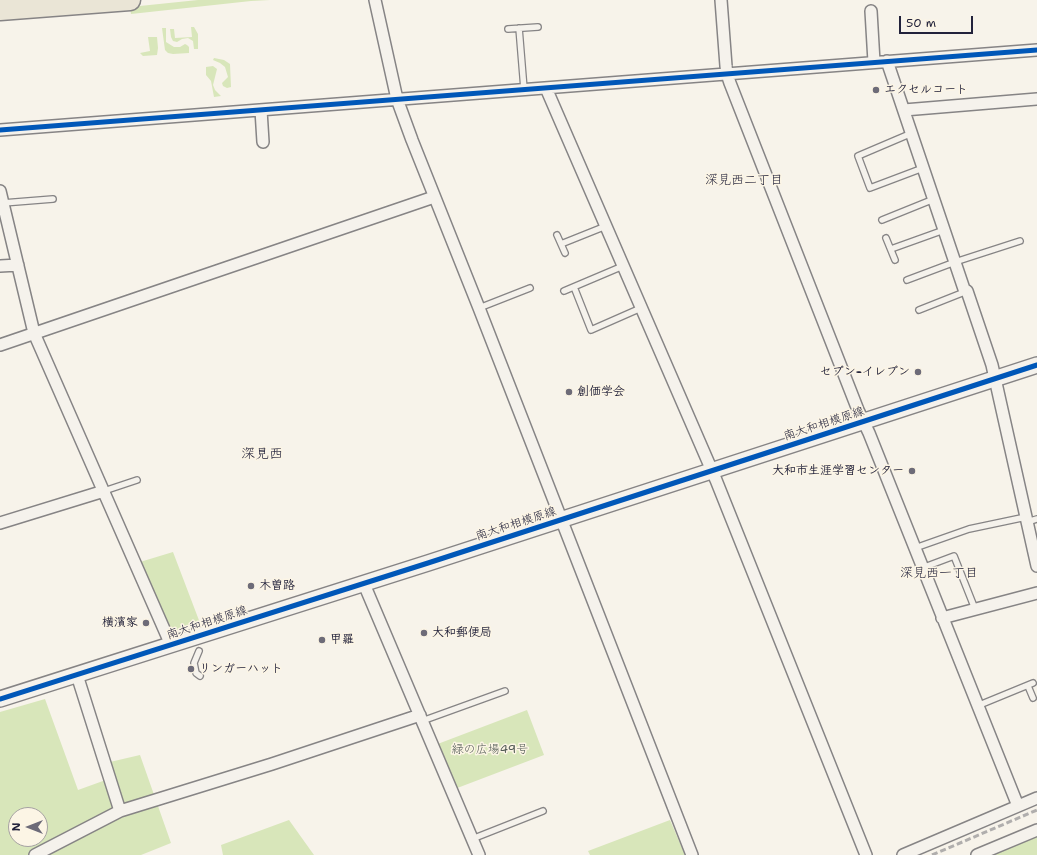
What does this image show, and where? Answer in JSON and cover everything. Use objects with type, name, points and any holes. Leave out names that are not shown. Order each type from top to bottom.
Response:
[{"type":"highway","points":[[0,10],[130,0]]},
{"type":"street","points":[[375,0],[397,99],[692,855]]},
{"type":"street","points":[[721,0],[727,74],[855,403],[869,433],[1018,806]]},
{"type":"street","points":[[871,11],[874,62]]},
{"type":"street","points":[[0,130],[1037,50]]},
{"type":"street","points":[[887,62],[964,289],[967,292],[992,365],[1030,520],[1036,560]]},
{"type":"street","points":[[546,88],[712,471],[866,855]]},
{"type":"street","points":[[904,110],[1037,99]]},
{"type":"street","points":[[261,110],[263,142]]},
{"type":"street","points":[[0,191],[34,333],[171,645]]},
{"type":"street","points":[[0,345],[434,197]]},
{"type":"street","points":[[0,266],[18,265]]},
{"type":"street","name":"南大和相模原線","points":[[0,699],[364,584],[1037,365]]},
{"type":"street","points":[[0,523],[104,491]]},
{"type":"street","points":[[364,584],[479,855]]},
{"type":"street","points":[[942,618],[1037,593]]},
{"type":"street","points":[[78,675],[120,811]]},
{"type":"street","points":[[35,855],[120,811],[421,718]]},
{"type":"street","points":[[903,855],[1037,798]]},
{"type":"street","points":[[977,855],[1037,830]]},
{"type":"lane","points":[[508,29],[538,27]]},
{"type":"lane","points":[[519,28],[524,90]]},
{"type":"lane","points":[[912,133],[858,156],[870,188],[923,168]]},
{"type":"lane","points":[[3,203],[53,199]]},
{"type":"lane","points":[[882,220],[934,199]]},
{"type":"lane","points":[[561,244],[607,226]]},
{"type":"lane","points":[[891,249],[944,230]]},
{"type":"lane","points":[[557,235],[565,253]]},
{"type":"lane","points":[[886,238],[895,260]]},
{"type":"lane","points":[[907,280],[955,262],[1020,241]]},
{"type":"lane","points":[[564,291],[623,266]]},
{"type":"lane","points":[[574,287],[590,330],[641,308]]},
{"type":"lane","points":[[478,308],[530,288]]},
{"type":"lane","points":[[920,310],[967,292]]},
{"type":"lane","points":[[104,491],[137,480]]},
{"type":"lane","points":[[915,548],[969,529],[1030,520]]},
{"type":"lane","points":[[922,568],[954,556],[976,609]]},
{"type":"lane","points":[[199,651],[194,664],[196,673],[200,676]]},
{"type":"lane","points":[[977,706],[1031,684],[1033,698]]},
{"type":"lane","points":[[421,718],[505,691]]},
{"type":"lane","points":[[472,839],[543,811]]},
{"type":"green space","points":[[198,0],[270,0],[131,14],[130,7]]},
{"type":"green space","points":[[191,27],[194,27],[198,34],[198,49],[194,49],[193,41],[188,38],[177,42],[173,41],[171,37],[170,29],[174,29],[175,38],[192,37]]},
{"type":"green space","points":[[162,28],[166,28],[166,42],[174,47],[180,47],[185,44],[189,47],[189,53],[168,53],[165,50]]},
{"type":"green space","points":[[148,37],[157,37],[157,55],[143,56],[140,53],[150,51]]},
{"type":"green space","points":[[214,58],[224,60],[230,64],[231,87],[227,88],[223,86],[222,83],[228,77],[225,67],[213,60]]},
{"type":"green space","points":[[213,66],[217,69],[213,85],[215,90],[221,96],[214,97],[211,81],[206,75],[206,67]]},
{"type":"green space","points":[[173,552],[200,623],[170,632],[140,562]]},
{"type":"green space","points":[[45,699],[78,790],[114,777],[110,762],[140,755],[171,843],[141,855],[0,855],[0,712]]},
{"type":"green space","name":"緑の広場49号","points":[[527,710],[544,755],[452,790],[435,745]]},
{"type":"green space","points":[[289,820],[314,855],[223,855],[221,845]]},
{"type":"green space","points":[[670,820],[685,855],[590,855],[588,851]]},
{"type":"green space","points":[[1037,836],[1037,855],[993,855]]},
{"type":"railway","points":[[932,855],[1037,810]]},
{"type":"cycle path","points":[[0,130],[1037,50]]},
{"type":"cycle path","points":[[0,699],[428,563],[1037,365]]},
{"type":"place","name":"エクセルコート","points":[[876,90]]},
{"type":"place","name":"セブン-イレブン","points":[[918,372]]},
{"type":"place","name":"創価学会","points":[[569,392]]},
{"type":"place","name":"大和市生涯学習センター","points":[[912,471]]},
{"type":"place","name":"木曽路","points":[[251,586]]},
{"type":"place","name":"横濱家","points":[[146,623]]},
{"type":"place","name":"大和郵便局","points":[[424,633]]},
{"type":"place","name":"甲羅","points":[[322,640]]},
{"type":"place","name":"リンガーハット","points":[[191,669]]},
{"type":"district","name":"深見西二丁目","points":[[744,181]]},
{"type":"district","name":"深見西","points":[[262,454]]},
{"type":"district","name":"深見西一丁目","points":[[939,574]]}]
